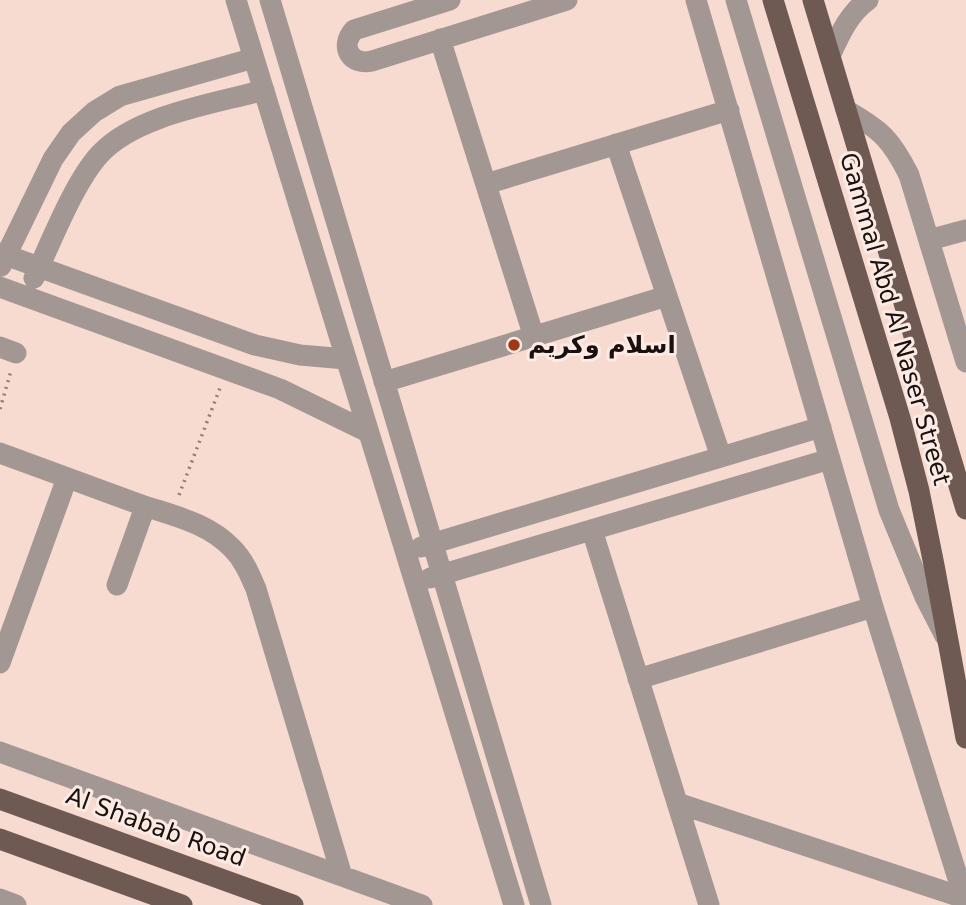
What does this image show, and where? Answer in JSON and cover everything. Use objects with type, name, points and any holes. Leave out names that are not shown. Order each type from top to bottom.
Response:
[{"type":"main road","name":"Gammal Abd Al Naser Street","points":[[773,0],[900,418],[919,491],[966,738]]},
{"type":"main road","name":"Gammal Abd Al Naser Street","points":[[813,0],[966,509]]},
{"type":"main road","name":"Al Shabab Road","points":[[0,799],[293,905]]},
{"type":"main road","points":[[0,839],[182,905]]},
{"type":"street","points":[[236,0],[514,905]]},
{"type":"street","points":[[270,0],[541,905]]},
{"type":"street","points":[[450,0],[354,30],[348,37],[348,54],[364,63],[568,0]]},
{"type":"street","points":[[696,0],[873,607],[965,901]]},
{"type":"street","points":[[736,0],[889,510],[925,597],[946,639]]},
{"type":"street","points":[[830,56],[842,30],[868,0]]},
{"type":"street","points":[[440,39],[534,337]]},
{"type":"street","points":[[2,275],[53,159],[71,133],[93,112],[120,96],[254,58]]},
{"type":"street","points":[[25,296],[85,174],[99,155],[117,139],[160,118],[264,90]]},
{"type":"street","points":[[486,184],[729,110]]},
{"type":"street","points":[[846,110],[877,128],[897,149],[909,175],[966,362]]},
{"type":"street","points":[[616,144],[721,457]]},
{"type":"street","points":[[929,240],[966,230]]},
{"type":"street","points":[[2,275],[39,268],[255,345],[300,355],[346,359]]},
{"type":"street","points":[[2,275],[25,296],[281,389],[368,432]]},
{"type":"street","points":[[384,383],[667,296]]},
{"type":"street","points":[[405,552],[821,427]]},
{"type":"street","points":[[0,453],[145,506],[172,513],[213,533],[232,548],[247,567],[256,589],[342,876]]},
{"type":"street","points":[[414,583],[830,459]]},
{"type":"street","points":[[0,663],[67,478]]},
{"type":"street","points":[[117,585],[145,506]]},
{"type":"street","points":[[592,530],[709,905]]},
{"type":"street","points":[[639,679],[873,607]]},
{"type":"street","points":[[0,752],[422,905]]},
{"type":"street","points":[[677,803],[965,901]]},
{"type":"street","points":[[0,900],[16,905]]},
{"type":"path","points":[[0,409],[8,350]]},
{"type":"path","points":[[172,513],[227,370]]},
{"type":"place","name":"اسلام وكريم","points":[[514,345]]}]
